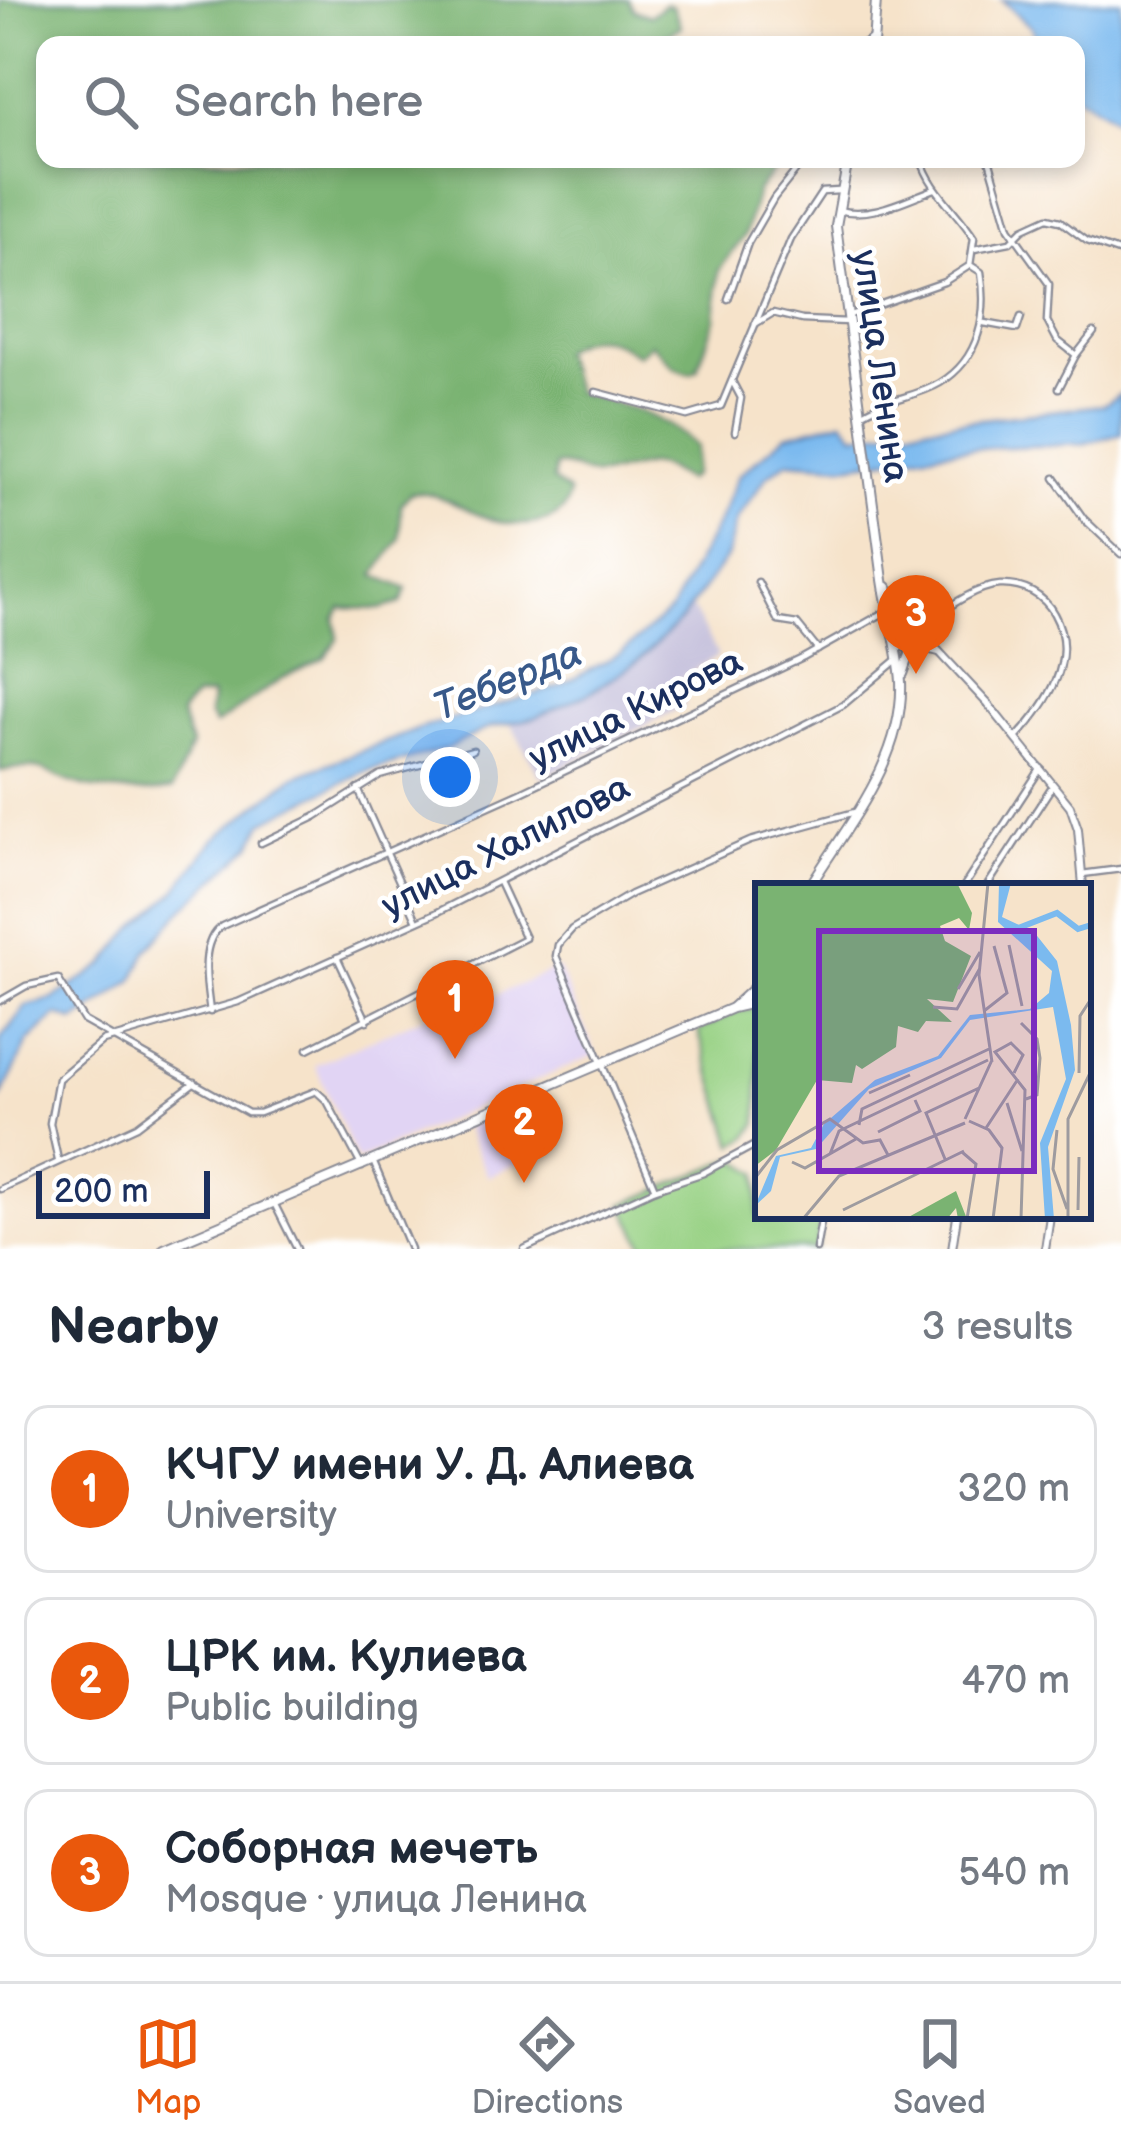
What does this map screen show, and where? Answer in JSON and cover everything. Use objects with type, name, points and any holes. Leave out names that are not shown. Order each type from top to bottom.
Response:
[{"type":"main road","points":[[874,36],[875,0]]},
{"type":"main road","name":"улица Ленина","points":[[812,883],[886,760],[900,704],[897,637],[883,580],[836,210],[846,168]]},
{"type":"main road","name":"улица Ленина","points":[[883,580],[917,628]]},
{"type":"main road","points":[[905,625],[917,628],[920,637],[914,646],[903,646],[897,637],[905,625]]},
{"type":"main road","name":"улица Ленина","points":[[901,681],[914,646]]},
{"type":"main road","points":[[732,1008],[755,987]]},
{"type":"main road","points":[[164,1249],[755,1000]]},
{"type":"street","points":[[728,298],[748,243],[798,168]]},
{"type":"street","points":[[754,325],[773,313],[802,320],[848,319],[962,273],[970,265],[974,238],[935,189],[925,168]]},
{"type":"street","points":[[992,168],[1014,235],[1049,284],[1047,322],[1057,340],[1076,356]]},
{"type":"street","points":[[836,210],[876,211],[935,189]]},
{"type":"street","points":[[596,392],[687,416],[721,406],[791,239],[822,192],[840,190]]},
{"type":"street","points":[[974,249],[1010,242],[1014,235],[1047,218],[1121,253]]},
{"type":"street","points":[[861,420],[878,403],[941,382],[956,369],[984,323],[982,272],[970,265]]},
{"type":"street","points":[[984,323],[1017,329],[1021,317]]},
{"type":"street","points":[[1059,388],[1094,332]]},
{"type":"street","points":[[732,381],[741,398],[735,432]]},
{"type":"street","points":[[1054,478],[1084,519],[1121,554]]},
{"type":"street","points":[[758,582],[778,620],[797,624],[818,650]]},
{"type":"street","points":[[1016,738],[1041,712],[1063,663],[1062,628],[1048,602],[1036,593],[1003,585],[987,588],[917,628],[1069,804],[1078,829],[1082,883]]},
{"type":"street","name":"улица Кирова","points":[[210,1012],[206,978],[214,931],[818,650],[888,610]]},
{"type":"street","points":[[914,646],[943,654]]},
{"type":"street","name":"улица Халилова","points":[[58,1160],[50,1123],[58,1079],[103,1041],[210,1012],[499,882],[843,706],[898,658]]},
{"type":"street","points":[[261,843],[380,776],[473,750]]},
{"type":"street","points":[[966,883],[1041,768]]},
{"type":"street","points":[[989,883],[1054,783]]},
{"type":"street","points":[[358,790],[417,921]]},
{"type":"street","points":[[655,1189],[556,956],[558,946],[572,929],[631,894],[750,841],[855,812]]},
{"type":"street","points":[[1082,874],[1121,868]]},
{"type":"street","points":[[308,1049],[525,938],[499,882]]},
{"type":"street","points":[[338,957],[367,1021]]},
{"type":"street","points":[[0,1001],[26,986],[58,980],[84,1022],[248,1113],[316,1091],[327,1101],[362,1167]]},
{"type":"street","points":[[0,1189],[137,1126],[195,1082]]},
{"type":"street","points":[[524,1249],[655,1189],[703,1173],[755,1145]]},
{"type":"street","points":[[746,1151],[755,1157]]},
{"type":"street","points":[[373,1161],[410,1249]]},
{"type":"street","points":[[274,1203],[297,1249]]},
{"type":"street","points":[[816,1249],[821,1219]]},
{"type":"street","points":[[952,1249],[957,1219]]},
{"type":"street","points":[[1045,1249],[1050,1219]]},
{"type":"shaded area","points":[[691,606],[718,656],[675,682],[686,705],[541,778],[510,723],[534,718],[589,693],[638,661]]},
{"type":"shaded area","points":[[558,968],[596,1054],[357,1160],[315,1065],[459,1001],[464,1009]]},
{"type":"shaded area","points":[[518,1102],[541,1152],[488,1177],[465,1127]]},
{"type":"green space","points":[[0,0],[628,0],[634,10],[650,16],[665,4],[673,7],[681,27],[663,36],[36,36],[36,168],[776,168],[757,191],[745,235],[719,270],[715,319],[697,370],[690,373],[674,367],[651,343],[638,355],[608,340],[590,338],[561,352],[576,392],[655,418],[696,446],[693,475],[687,480],[651,465],[600,475],[555,466],[553,481],[569,493],[565,507],[552,518],[525,524],[505,523],[439,497],[410,493],[401,505],[400,539],[375,575],[407,589],[401,603],[380,609],[341,608],[335,619],[338,639],[324,658],[284,677],[215,725],[209,715],[211,695],[195,697],[180,714],[191,745],[172,790],[117,791],[84,786],[38,769],[0,771]]},
{"type":"green space","points":[[755,1008],[755,1127],[734,1145],[698,1031],[737,1011]]},
{"type":"green space","points":[[734,1158],[755,1171],[755,1219],[821,1219],[816,1249],[646,1249],[623,1205]]},
{"type":"water","points":[[1002,0],[1121,1],[1121,123],[1085,100],[1085,36],[1036,36]]},
{"type":"water","points":[[1121,394],[1121,434],[1082,444],[958,449],[844,465],[788,461],[768,475],[736,520],[727,556],[681,620],[638,661],[589,693],[534,718],[490,727],[448,748],[361,773],[263,822],[252,845],[181,911],[147,951],[133,981],[75,1021],[57,1015],[28,1042],[0,1099],[0,1040],[26,1006],[53,999],[105,964],[131,931],[174,893],[215,839],[293,777],[422,728],[558,687],[623,652],[671,610],[738,476],[786,435],[843,420],[855,434],[1103,405]]},
{"type":"place","name":"Соборная мечеть","points":[[916,674]]},
{"type":"place","name":"КЧГУ имени У. Д. Алиева","points":[[455,1059]]},
{"type":"place","name":"ЦРК им. Кулиева","points":[[524,1183]]},
{"type":"water label","name":"Теберда","points":[[507,679]]}]
